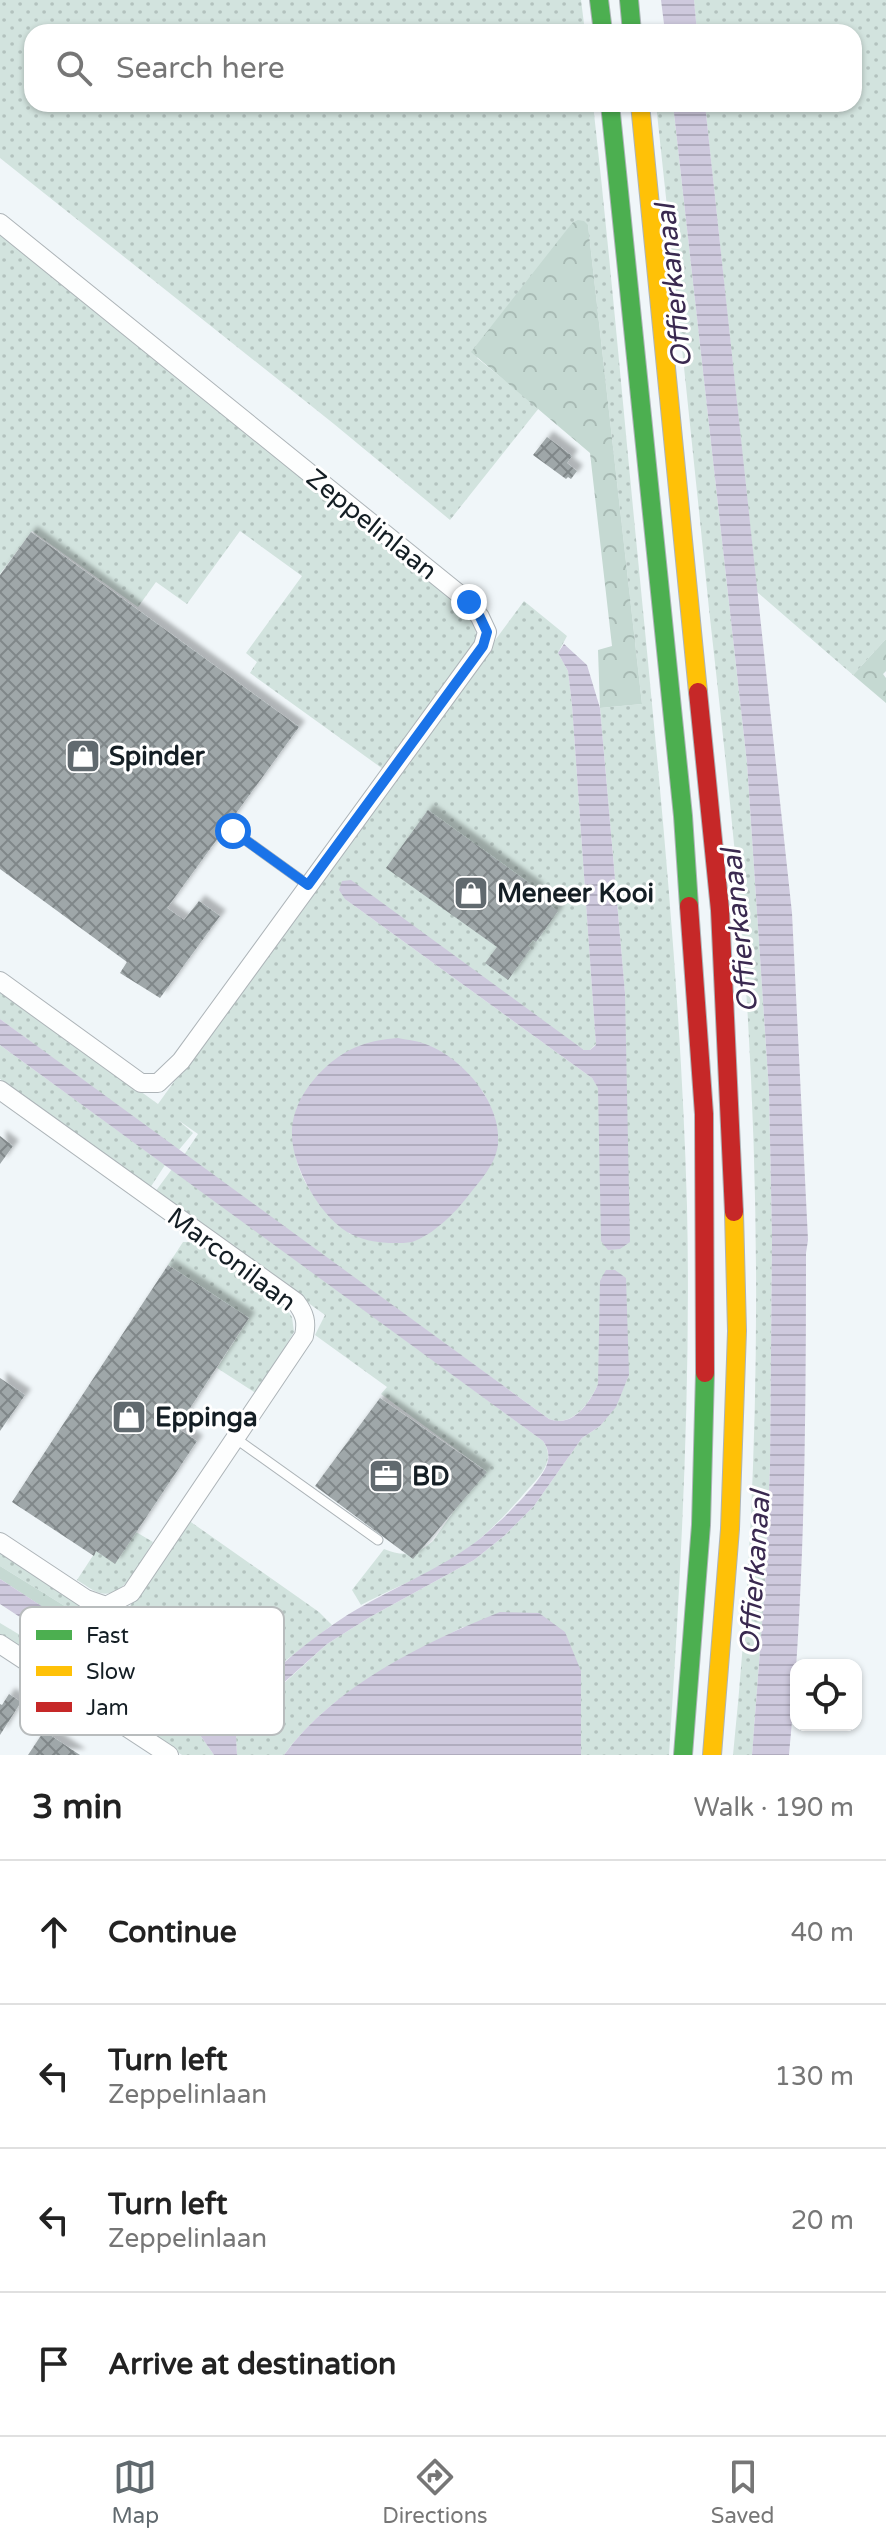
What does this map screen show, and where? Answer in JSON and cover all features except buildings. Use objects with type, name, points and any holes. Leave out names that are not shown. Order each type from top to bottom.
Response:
[{"type":"highway","points":[[599,0],[602,24]]},
{"type":"highway","points":[[629,0],[631,24]]},
{"type":"highway","points":[[611,112],[683,816],[704,1114],[706,1334],[701,1525],[683,1755]]},
{"type":"highway","points":[[641,112],[720,910],[733,1140],[737,1331],[731,1513],[712,1755]]},
{"type":"street","name":"Zeppelinlaan","points":[[0,223],[469,602],[487,632],[483,646],[181,1061],[158,1083],[141,1083],[0,981]]},
{"type":"street","name":"Marconilaan","points":[[0,1090],[296,1302],[304,1313],[306,1325],[304,1336],[131,1593],[106,1606],[86,1599],[0,1542]]},
{"type":"street","points":[[0,1644],[20,1657]]},
{"type":"street","points":[[139,1735],[169,1755]]},
{"type":"lane","points":[[233,831],[308,885]]},
{"type":"lane","points":[[235,1438],[378,1540]]},
{"type":"shaded area","points":[[0,0],[581,0],[584,24],[24,24],[24,112],[594,112],[661,802],[684,1125],[688,1275],[686,1412],[669,1755],[581,1755],[581,1671],[463,1627],[389,1666],[342,1697],[301,1734],[284,1755],[237,1755],[238,1735],[284,1735],[284,1683],[327,1644],[474,1560],[504,1536],[534,1506],[582,1438],[600,1426],[615,1407],[629,1375],[598,1384],[585,1406],[573,1417],[557,1421],[549,1419],[184,1155],[198,1134],[178,1120],[193,1133],[178,1151],[0,1019],[0,990],[158,1104],[524,601],[567,636],[558,653],[568,671],[572,705],[596,1044],[590,1050],[584,1050],[345,899],[592,1078],[598,1087],[625,993],[600,708],[642,704],[588,225],[572,223],[477,358],[539,408],[450,520],[0,158]],"holes":[[[457,1064],[484,1093],[495,1118],[350,1234],[312,1192],[303,1178],[294,1147],[297,1107]]]},
{"type":"shaded area","points":[[661,0],[694,0],[696,24],[664,24]]},
{"type":"shaded area","points":[[694,0],[886,0],[886,639],[853,675],[757,592],[706,112],[862,112],[862,24],[696,24]]},
{"type":"shaded area","points":[[657,112],[674,112],[747,763],[769,1091],[772,1237],[770,1467],[752,1755],[733,1755],[754,1447],[756,1240],[749,1034],[731,811]]},
{"type":"shaded area","points":[[674,112],[706,112],[792,913],[808,1240],[801,1567],[796,1659],[790,1659],[789,1755],[752,1755],[770,1467],[772,1237],[769,1091],[747,763]]},
{"type":"shaded area","points":[[0,230],[474,621],[477,641],[383,769],[250,673],[257,662],[246,653],[302,576],[240,531],[187,604],[156,582],[138,607],[32,531],[0,574]]},
{"type":"shaded area","points":[[564,644],[587,665],[600,708],[625,993],[630,1242],[620,1249],[608,1250],[601,1241],[598,1088],[592,1078],[345,899],[339,890],[342,881],[351,880],[584,1050],[596,1045],[572,705],[568,671],[558,653]]},
{"type":"shaded area","points":[[0,1019],[549,1419],[558,1421],[573,1417],[595,1391],[598,1384],[600,1281],[606,1270],[615,1270],[626,1278],[629,1375],[616,1407],[600,1426],[582,1438],[534,1506],[504,1536],[474,1560],[327,1644],[284,1682],[284,1662],[317,1636],[366,1604],[439,1566],[481,1538],[536,1483],[547,1464],[547,1449],[543,1441],[0,1045]]},
{"type":"shaded area","points":[[398,1038],[428,1045],[467,1072],[478,1084],[494,1113],[498,1144],[487,1172],[443,1223],[412,1242],[389,1243],[353,1235],[341,1228],[320,1206],[297,1162],[292,1125],[307,1088],[335,1059],[360,1046]]},
{"type":"shaded area","points":[[0,1045],[165,1165],[150,1188],[0,1079]]},
{"type":"shaded area","points":[[172,1169],[543,1441],[548,1455],[542,1473],[510,1510],[476,1542],[435,1569],[361,1605],[352,1590],[384,1549],[410,1553],[433,1541],[483,1469],[381,1394],[387,1387],[315,1335],[325,1315],[155,1192]]},
{"type":"shaded area","points":[[183,1242],[197,1242],[283,1304],[292,1317],[294,1332],[257,1394],[217,1368],[249,1318],[168,1265]]},
{"type":"shaded area","points":[[188,1520],[319,1612],[332,1625],[284,1662],[284,1607],[129,1607]]},
{"type":"shaded area","points":[[136,1532],[153,1542],[125,1584],[109,1593],[100,1593],[77,1580],[96,1551],[115,1563]]},
{"type":"shaded area","points":[[0,1546],[94,1607],[66,1607],[0,1566]]},
{"type":"shaded area","points":[[0,1579],[43,1607],[20,1607],[20,1617],[0,1604]]},
{"type":"shaded area","points":[[500,1612],[539,1613],[565,1632],[581,1671],[581,1755],[284,1755],[304,1730],[328,1708],[382,1669]]},
{"type":"shaded area","points":[[0,1623],[20,1635],[20,1648],[0,1635]]},
{"type":"shaded area","points":[[152,1735],[200,1735],[214,1755],[182,1755]]},
{"type":"shaded area","points":[[200,1735],[237,1735],[237,1755],[214,1755]]},
{"type":"green space","points":[[578,220],[588,225],[642,704],[600,708],[598,650],[612,646],[590,453],[471,352],[572,223]]},
{"type":"green space","points":[[886,639],[886,671],[883,674],[886,678],[886,703],[853,675]]},
{"type":"green space","points":[[0,1566],[66,1607],[43,1607],[0,1579]]},
{"type":"traffic: fast","points":[[599,0],[602,24]]},
{"type":"traffic: fast","points":[[629,0],[631,24]]},
{"type":"traffic: fast","points":[[611,112],[683,816],[689,906]]},
{"type":"traffic: fast","points":[[683,1755],[701,1525],[705,1373]]},
{"type":"traffic: slow","points":[[641,112],[698,692]]},
{"type":"traffic: slow","points":[[712,1755],[730,1529],[737,1331],[734,1212]]},
{"type":"traffic: jam","points":[[698,692],[720,910],[734,1212]]},
{"type":"traffic: jam","points":[[689,906],[704,1114],[705,1373]]},
{"type":"place","name":"Spinder","points":[[83,756]]},
{"type":"place","name":"Meneer Kooi","points":[[471,893]]},
{"type":"place","name":"Eppinga","points":[[129,1417]]},
{"type":"place","name":"BD","points":[[386,1476]]},
{"type":"route","points":[[233,831],[308,885],[483,646],[487,632],[469,602]]},
{"type":"water label","name":"Offierkanaal","points":[[673,286]]},
{"type":"water label","name":"Offierkanaal","points":[[739,931]]},
{"type":"water label","name":"Offierkanaal","points":[[754,1573]]}]
